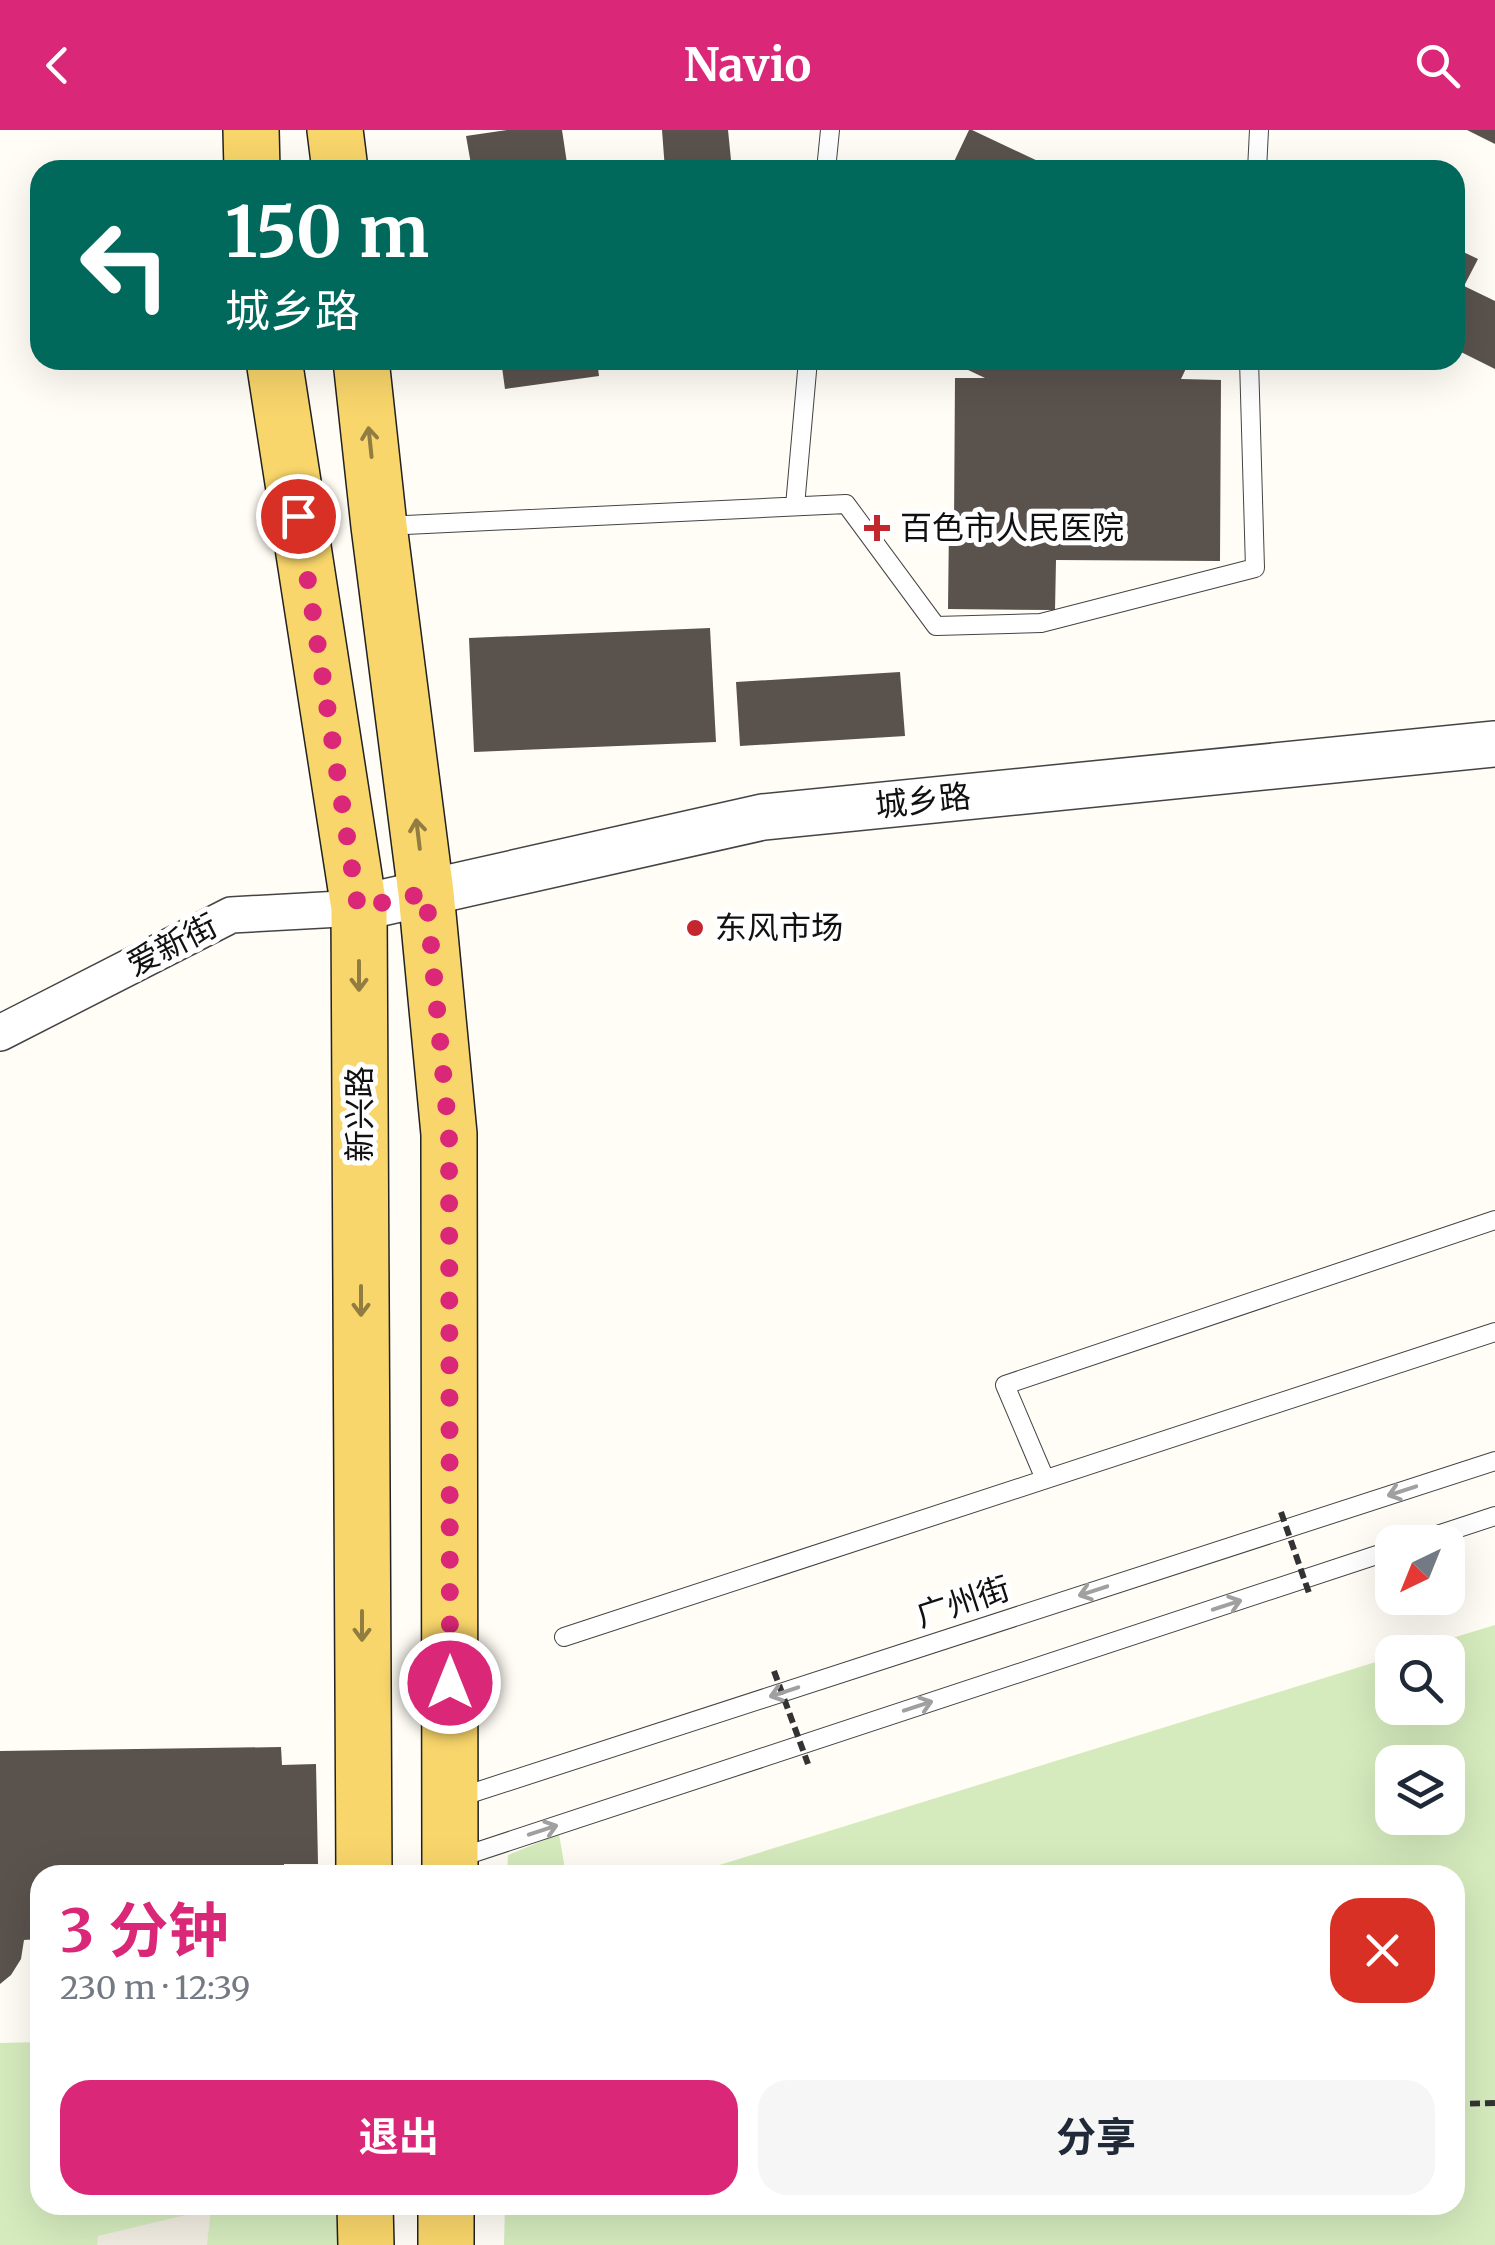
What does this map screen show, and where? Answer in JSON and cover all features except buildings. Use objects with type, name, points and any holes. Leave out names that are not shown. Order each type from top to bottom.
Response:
[{"type":"main road","points":[[251,130],[252,160]]},
{"type":"main road","points":[[336,130],[339,160]]},
{"type":"main road","name":"新兴路","points":[[276,370],[358,908],[364,1865]]},
{"type":"main road","points":[[362,370],[426,893],[449,1134],[450,1865]]},
{"type":"main road","points":[[366,2215],[366,2245]]},
{"type":"main road","points":[[446,2215],[446,2245]]},
{"type":"street","name":"城乡路","points":[[358,908],[762,816],[1495,744]]},
{"type":"street","name":"爱新街","points":[[0,1033],[231,916],[358,908]]},
{"type":"lane","points":[[827,160],[830,130]]},
{"type":"lane","points":[[1258,160],[1259,130]]},
{"type":"lane","points":[[794,506],[807,370]]},
{"type":"lane","points":[[379,526],[846,504],[936,626],[1040,623],[1255,568],[1248,370]]},
{"type":"lane","points":[[1045,1479],[1005,1385],[1495,1220]]},
{"type":"lane","points":[[564,1637],[1495,1332]]},
{"type":"lane","name":"广州街","points":[[450,1800],[1495,1460]]},
{"type":"lane","points":[[1465,1526],[1495,1516]]},
{"type":"lane","points":[[459,1865],[1375,1556]]},
{"type":"path","points":[[1281,1512],[1310,1596]]},
{"type":"path","points":[[774,1671],[808,1764]]},
{"type":"path","points":[[1465,2104],[1495,2103]]},
{"type":"green space","points":[[1495,1625],[1495,2245],[504,2245],[505,2215],[1465,2215],[1465,1865],[719,1865],[1375,1662],[1375,1725],[1465,1725],[1462,1635]]},
{"type":"green space","points":[[559,1834],[564,1865],[508,1865],[508,1855]]},
{"type":"green space","points":[[30,2042],[30,2215],[365,2215],[366,2245],[0,2245],[0,2043]]},
{"type":"shaded area","points":[[186,2215],[210,2215],[207,2245],[97,2245],[98,2236]]},
{"type":"place","name":"百色市人民医院","points":[[877,528]]},
{"type":"place","name":"东风市场","points":[[695,928]]},
{"type":"route","points":[[298,516],[358,908],[426,893],[449,1134],[450,1683]]}]
